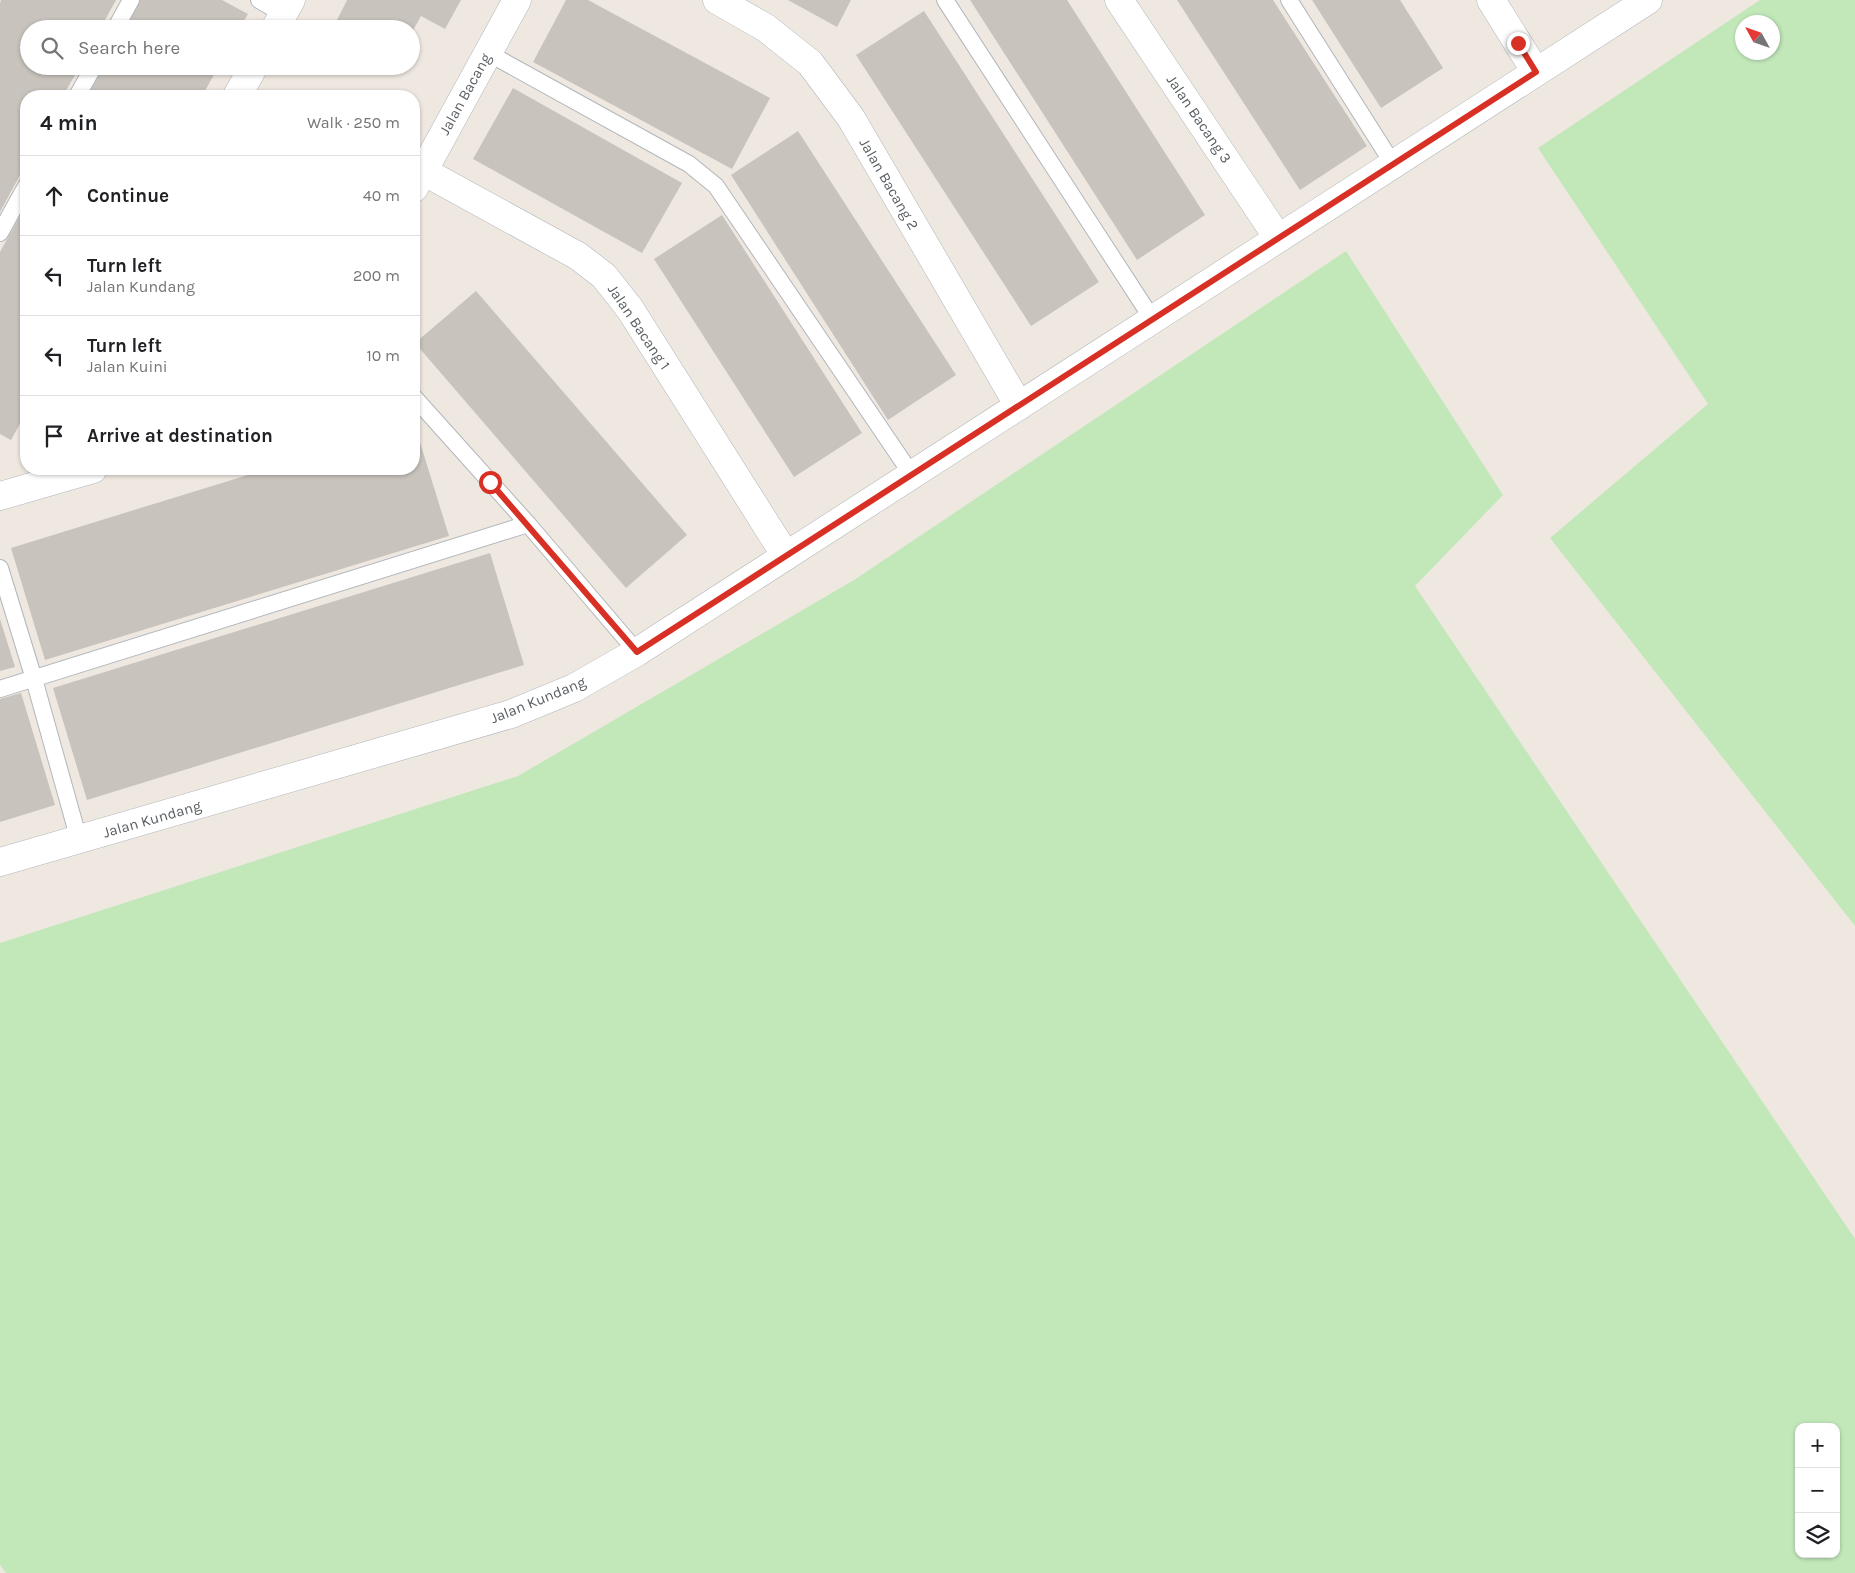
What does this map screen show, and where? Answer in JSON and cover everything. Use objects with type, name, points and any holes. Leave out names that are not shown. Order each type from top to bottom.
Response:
[{"type":"street","name":"Jalan Bacang","points":[[420,176],[517,0]]},
{"type":"street","name":"Jalan Bacang 2","points":[[717,0],[766,28],[810,63],[828,86],[851,118],[1019,406]]},
{"type":"street","name":"Jalan Bacang 3","points":[[1119,0],[1278,238]]},
{"type":"street","points":[[1491,0],[1536,72]]},
{"type":"street","name":"Jalan Kundang","points":[[0,862],[511,714],[574,688],[637,652],[1648,0]]},
{"type":"street","points":[[240,90],[249,75]]},
{"type":"street","name":"Jalan Bacang 1","points":[[420,181],[578,256],[604,276],[630,309],[786,556]]},
{"type":"street","points":[[0,496],[72,475]]},
{"type":"lane","points":[[120,20],[131,0]]},
{"type":"lane","points":[[259,0],[283,14]]},
{"type":"lane","points":[[944,0],[1153,320]]},
{"type":"lane","points":[[1289,0],[1393,164]]},
{"type":"lane","points":[[488,53],[689,164],[716,186],[912,475]]},
{"type":"lane","points":[[80,90],[89,75]]},
{"type":"lane","points":[[0,233],[20,197]]},
{"type":"lane","points":[[420,404],[528,524],[637,652]]},
{"type":"lane","points":[[0,689],[528,524]]},
{"type":"lane","points":[[0,568],[34,679],[79,840]]},
{"type":"green space","points":[[1760,0],[1855,0],[1855,926],[1550,538],[1708,404],[1538,148],[1735,17],[1735,60],[1780,60],[1780,15],[1738,15]]},
{"type":"green space","points":[[1346,251],[1503,495],[1415,586],[1855,1239],[1855,1573],[6,1573],[0,1565],[0,943],[518,776],[854,580]]},
{"type":"building","points":[[1,0],[116,0],[105,20],[20,20],[20,75],[75,75],[66,90],[20,90],[20,175],[0,212]]},
{"type":"building","points":[[140,0],[222,0],[248,14],[244,20],[129,20]]},
{"type":"building","points":[[347,0],[461,0],[445,29],[421,16],[419,20],[337,20]]},
{"type":"building","points":[[566,0],[588,0],[770,98],[732,169],[533,62]]},
{"type":"building","points":[[788,0],[851,0],[837,27]]},
{"type":"building","points":[[970,0],[1067,0],[1205,215],[1137,260]]},
{"type":"building","points":[[1177,0],[1273,0],[1367,146],[1300,190]]},
{"type":"building","points":[[1312,0],[1400,0],[1443,68],[1381,108]]},
{"type":"building","points":[[924,11],[1099,282],[1031,326],[856,55]]},
{"type":"building","points":[[98,75],[214,75],[205,90],[90,90]]},
{"type":"building","points":[[513,88],[682,183],[642,253],[473,159]]},
{"type":"building","points":[[798,131],[956,375],[888,420],[731,175]]},
{"type":"building","points":[[722,215],[862,433],[794,477],[654,259]]},
{"type":"building","points":[[20,216],[20,424],[11,440],[0,434],[0,252]]},
{"type":"building","points":[[476,291],[687,535],[626,588],[420,349],[420,339]]},
{"type":"building","points":[[420,442],[449,536],[45,660],[11,548],[248,475],[420,475]]},
{"type":"building","points":[[490,553],[524,665],[87,800],[53,688]]},
{"type":"building","points":[[0,619],[15,667],[0,671]]},
{"type":"building","points":[[21,693],[55,805],[0,822],[0,699]]},
{"type":"route","points":[[490,482],[637,652],[1536,72],[1518,43]]}]
